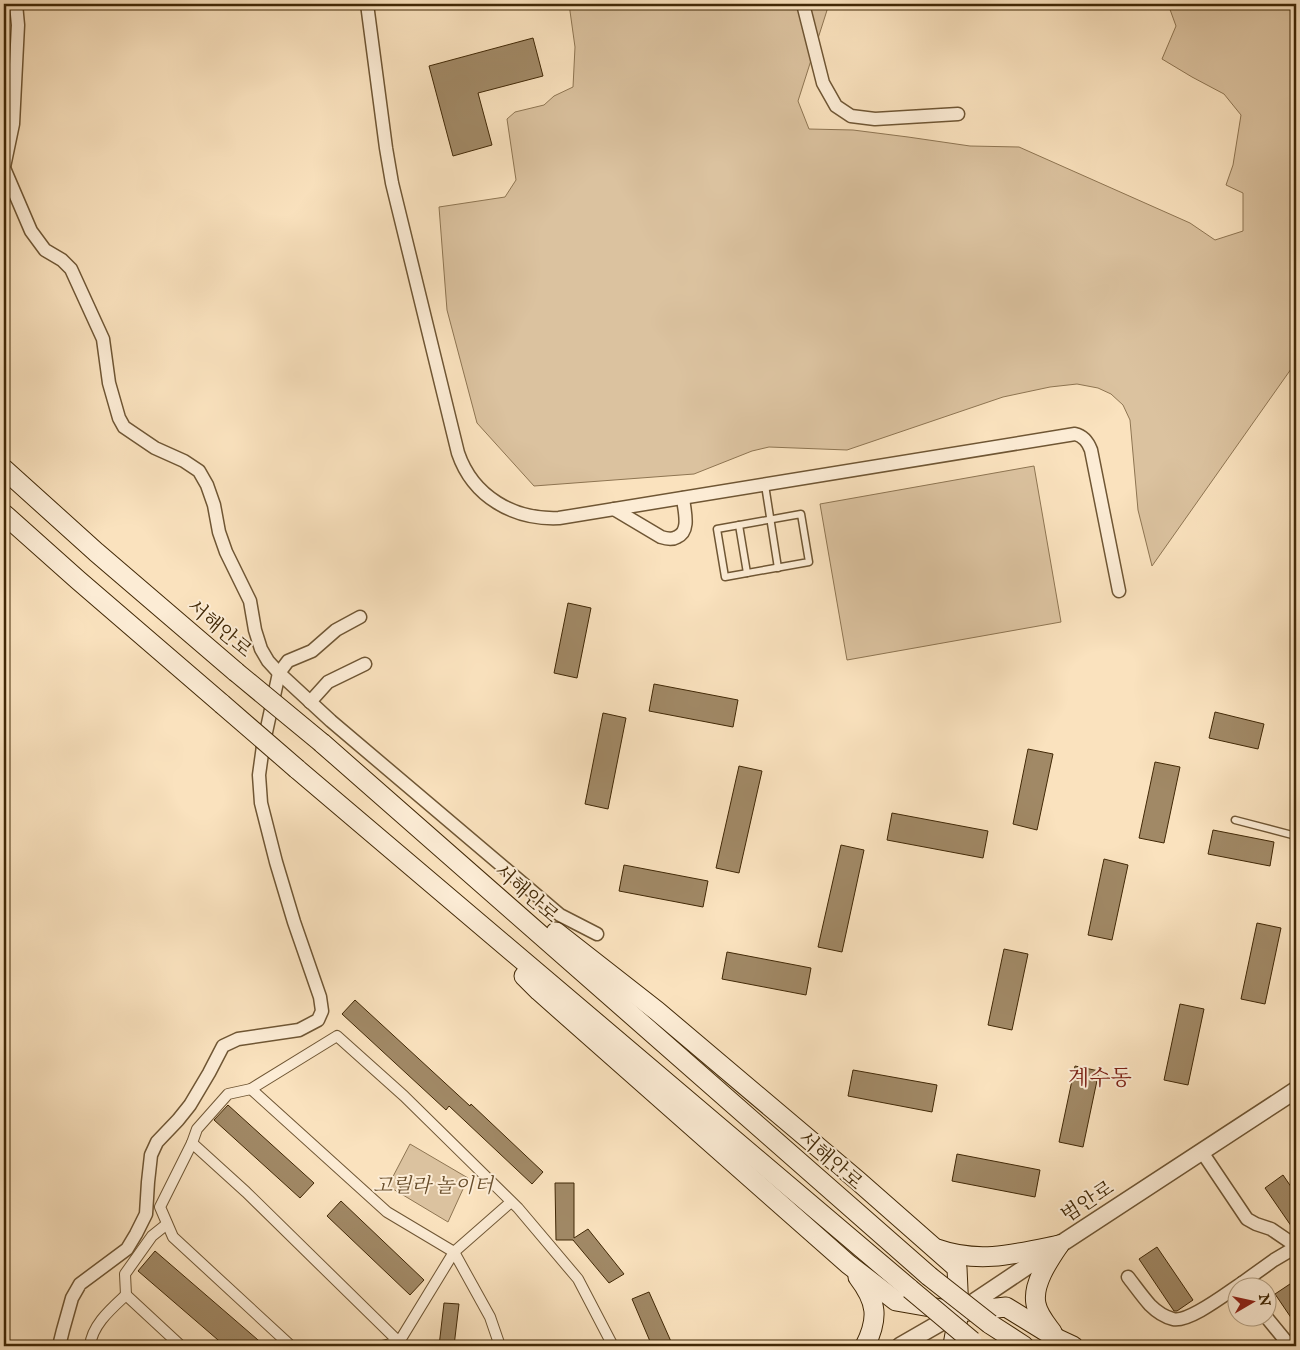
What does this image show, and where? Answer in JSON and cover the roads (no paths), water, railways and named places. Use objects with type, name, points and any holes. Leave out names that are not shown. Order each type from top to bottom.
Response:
[{"type":"main road","name":"서해안로","points":[[4,469],[96,552],[322,743],[463,866],[929,1276],[990,1324],[1024,1346]]},
{"type":"main road","points":[[4,514],[297,769],[910,1289],[969,1344]]},
{"type":"main road","points":[[463,866],[544,923],[657,1011],[958,1268],[959,1312],[953,1345],[969,1344]]},
{"type":"main road","points":[[442,891],[539,991],[848,1264],[896,1302],[959,1312],[1006,1307],[1065,1342]]},
{"type":"main road","points":[[933,1247],[952,1254],[997,1257],[1059,1245]]},
{"type":"main road","points":[[1059,1245],[1048,1261],[1040,1279],[1036,1292],[1036,1304],[1041,1318],[1065,1342]]},
{"type":"main road","points":[[848,1264],[868,1290],[873,1306],[875,1319],[871,1334],[864,1346]]},
{"type":"street","points":[[16,4],[18,25],[13,124],[4,168],[31,231],[45,250],[62,260],[71,269],[102,339],[109,383],[119,418],[124,427],[156,448],[184,461],[199,471],[207,485],[214,505],[219,532],[226,552],[250,600],[255,630],[261,649],[268,661],[278,673],[310,702],[560,915],[597,934]]},
{"type":"street","points":[[366,4],[386,148],[395,197],[462,464],[488,496],[502,506],[522,515],[534,518],[553,518],[1075,434],[1080,435],[1089,444],[1091,450],[1119,591]]},
{"type":"street","points":[[803,4],[823,83],[836,106],[851,116],[875,119],[958,114]]},
{"type":"street","points":[[614,509],[661,537],[672,539],[684,532],[686,527],[683,498]]},
{"type":"street","points":[[59,1346],[72,1298],[80,1284],[127,1249],[136,1234],[146,1214],[151,1154],[157,1142],[190,1105],[223,1046],[238,1039],[299,1030],[318,1020],[322,1011],[320,997],[294,922],[261,803],[259,775],[278,673],[288,661],[312,651],[336,630],[360,618]]},
{"type":"street","points":[[310,702],[328,682],[365,664]]},
{"type":"street","points":[[291,1346],[173,1237],[160,1207],[197,1129],[228,1094],[251,1089],[337,1036],[404,1096],[511,1202],[578,1279],[613,1346]]},
{"type":"street","points":[[251,1089],[386,1212],[454,1252],[490,1317],[500,1346]]},
{"type":"street","name":"범안로","points":[[900,1346],[959,1312],[1296,1090]]},
{"type":"street","points":[[192,1143],[246,1192],[400,1342]]},
{"type":"street","points":[[1202,1152],[1247,1219],[1271,1229],[1296,1246],[1274,1260],[1252,1278]]},
{"type":"street","points":[[382,1346],[400,1342],[454,1252],[511,1202]]},
{"type":"street","points":[[90,1346],[91,1339],[104,1316],[126,1295],[126,1274],[152,1236],[168,1224]]},
{"type":"street","points":[[1128,1277],[1151,1305],[1165,1316],[1175,1320],[1186,1318],[1228,1294]]},
{"type":"street","points":[[126,1295],[181,1346]]},
{"type":"street","points":[[1275,1328],[1290,1346]]},
{"type":"lane","points":[[764,485],[778,568]]},
{"type":"lane","points":[[801,514],[809,562],[725,577],[717,529],[770,520],[801,514]]},
{"type":"lane","points":[[739,525],[747,573]]},
{"type":"lane","points":[[1235,820],[1296,836]]},
{"type":"district","name":"계수동","points":[[1100,1077]]},
{"type":"park label","name":"고릴라 놀이터","points":[[433,1185]]}]
